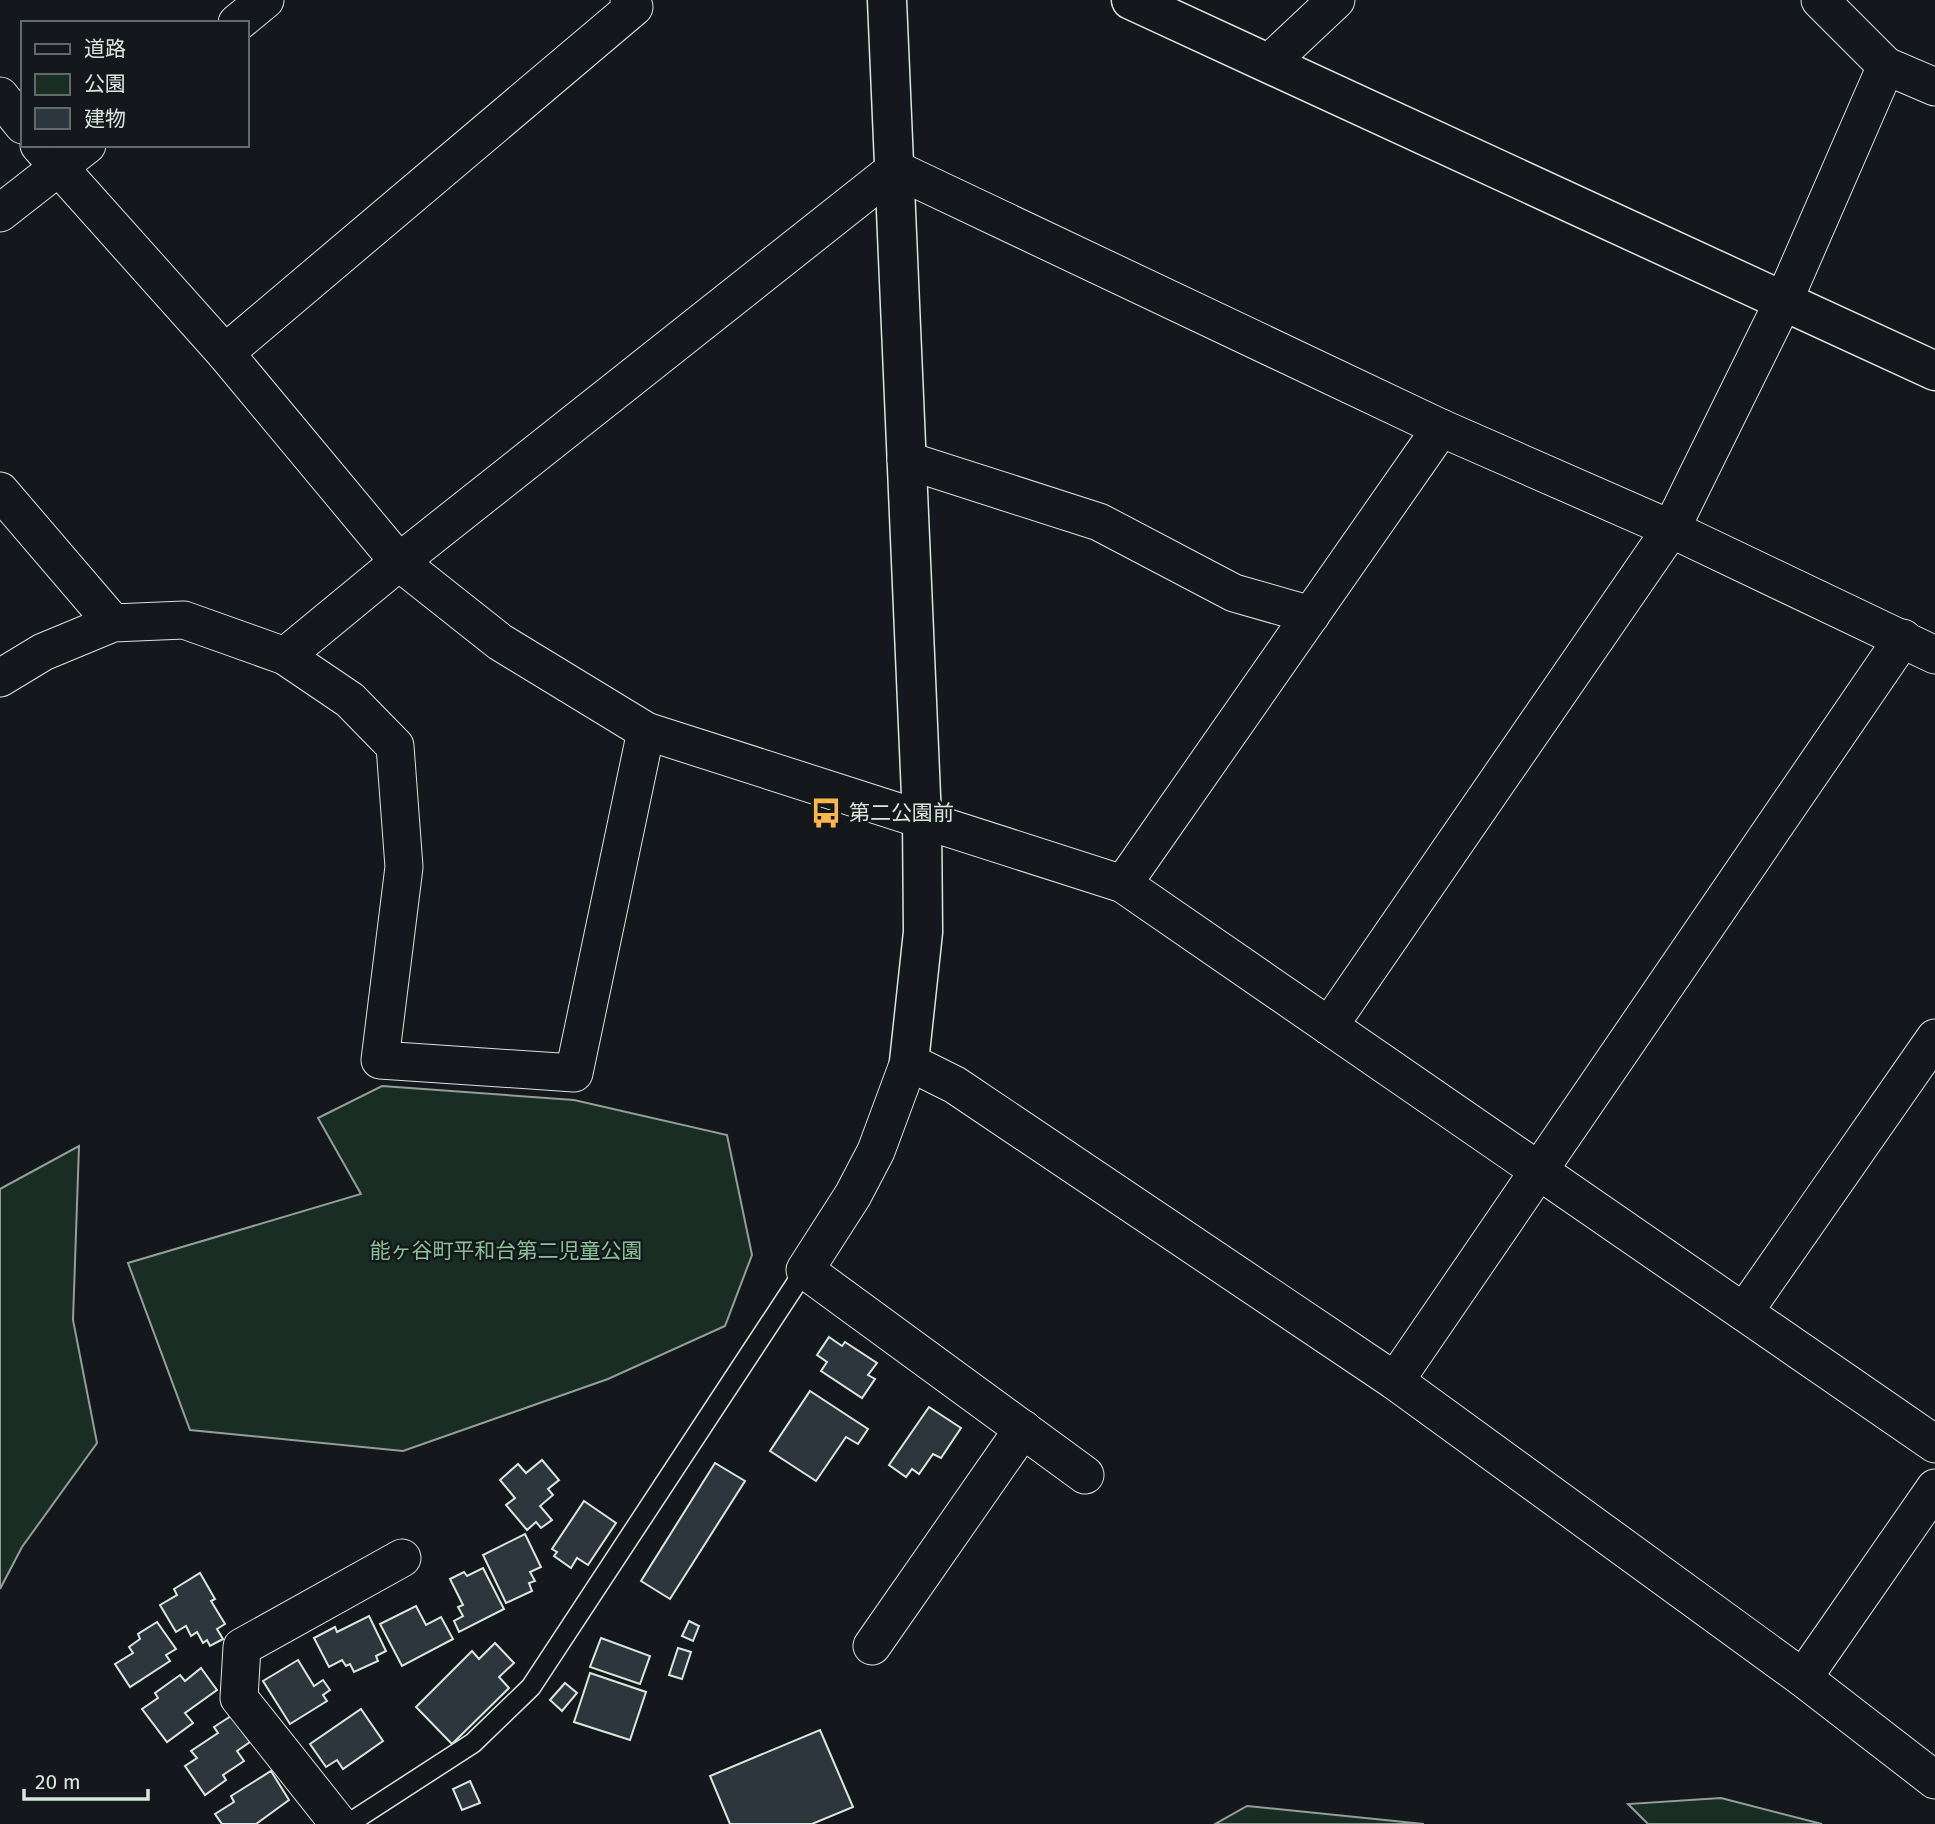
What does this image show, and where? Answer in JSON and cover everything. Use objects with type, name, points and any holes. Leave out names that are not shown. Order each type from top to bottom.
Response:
[{"type":"street","points":[[239,21],[265,0]]},
{"type":"street","points":[[225,353],[634,8],[629,0]]},
{"type":"street","points":[[887,0],[922,819],[923,932],[909,1062],[877,1151],[853,1195],[805,1270],[1085,1475]]},
{"type":"street","points":[[1131,0],[1935,371]]},
{"type":"street","points":[[1269,63],[1336,0]]},
{"type":"street","points":[[1820,0],[1886,66],[1935,87]]},
{"type":"street","points":[[1329,1026],[1671,530],[1784,300],[1886,66]]},
{"type":"street","points":[[0,96],[21,122]]},
{"type":"street","points":[[0,213],[49,157],[81,147]]},
{"type":"street","points":[[49,157],[225,353],[398,562],[500,642],[646,732],[1123,884],[1935,1444]]},
{"type":"street","points":[[895,169],[1441,428],[1671,530],[1935,655]]},
{"type":"street","points":[[285,656],[398,562],[895,169]]},
{"type":"street","points":[[1123,884],[1441,428]]},
{"type":"street","points":[[906,460],[1099,522],[1234,593],[1311,615]]},
{"type":"street","points":[[0,491],[113,623]]},
{"type":"street","points":[[0,678],[43,652],[113,623],[184,620],[285,656],[350,700],[395,746],[404,867],[380,1060],[574,1073],[646,732]]},
{"type":"street","points":[[1395,1381],[1903,638]]},
{"type":"street","points":[[1744,1312],[1935,1038]]},
{"type":"street","points":[[909,1062],[955,1085],[1395,1381],[1802,1678],[1935,1780]]},
{"type":"street","points":[[872,1646],[1023,1429]]},
{"type":"street","points":[[1802,1678],[1935,1488]]},
{"type":"street","points":[[339,1824],[239,1698],[242,1647],[402,1558]]},
{"type":"lane","points":[[348,1824],[473,1743],[531,1687],[805,1270]]},
{"type":"green space","name":"能ヶ谷町平和台第二児童公園","points":[[382,1086],[574,1100],[727,1135],[752,1255],[725,1326],[608,1379],[403,1451],[190,1430],[128,1263],[361,1194],[318,1118]]},
{"type":"green space","points":[[79,1146],[73,1320],[97,1443],[22,1547],[0,1589],[0,1189]]},
{"type":"green space","points":[[1721,1798],[1822,1824],[1648,1824],[1628,1804]]},
{"type":"green space","points":[[1247,1806],[1424,1824],[1215,1824]]},
{"type":"building","points":[[829,1337],[842,1346],[845,1342],[877,1363],[868,1375],[875,1379],[862,1398],[821,1371],[827,1362],[817,1355]]},
{"type":"building","points":[[810,1391],[868,1429],[858,1444],[846,1437],[816,1481],[770,1451]]},
{"type":"building","points":[[929,1407],[961,1428],[941,1458],[933,1454],[919,1474],[912,1469],[906,1477],[889,1465]]},
{"type":"building","points":[[542,1460],[559,1480],[548,1489],[553,1495],[540,1506],[552,1520],[541,1528],[536,1522],[527,1530],[506,1505],[515,1498],[500,1480],[518,1464],[526,1473]]},
{"type":"building","points":[[715,1463],[745,1481],[670,1599],[641,1581]]},
{"type":"building","points":[[584,1501],[616,1523],[588,1565],[577,1558],[571,1568],[554,1556],[557,1552],[552,1549]]},
{"type":"building","points":[[525,1534],[541,1567],[530,1572],[535,1581],[529,1583],[532,1591],[506,1603],[483,1555]]},
{"type":"building","points":[[483,1568],[504,1609],[459,1632],[454,1621],[463,1616],[458,1607],[463,1605],[450,1579],[464,1572],[467,1576]]},
{"type":"building","points":[[200,1573],[215,1599],[211,1601],[225,1624],[217,1629],[223,1639],[210,1646],[207,1640],[203,1643],[197,1632],[191,1636],[186,1626],[176,1632],[160,1605],[177,1595],[174,1589]]},
{"type":"building","points":[[416,1606],[426,1625],[441,1617],[453,1639],[402,1666],[380,1624]]},
{"type":"building","points":[[369,1616],[386,1651],[376,1656],[378,1661],[354,1672],[350,1664],[346,1666],[342,1660],[329,1667],[314,1638],[335,1627],[337,1632]]},
{"type":"building","points":[[689,1621],[699,1626],[693,1641],[682,1636]]},
{"type":"building","points":[[157,1622],[176,1649],[166,1655],[170,1661],[130,1687],[115,1664],[133,1653],[129,1647],[140,1639],[138,1634]]},
{"type":"building","points":[[601,1638],[650,1656],[640,1684],[590,1667]]},
{"type":"building","points":[[495,1643],[514,1663],[499,1677],[509,1688],[452,1744],[416,1707],[472,1651],[479,1659]]},
{"type":"building","points":[[678,1648],[691,1652],[682,1679],[669,1675]]},
{"type":"building","points":[[298,1660],[314,1686],[323,1680],[330,1690],[323,1695],[327,1701],[290,1724],[263,1681]]},
{"type":"building","points":[[201,1668],[217,1690],[185,1713],[193,1723],[167,1742],[142,1709],[158,1698],[155,1693],[180,1675],[185,1681]]},
{"type":"building","points":[[590,1673],[646,1692],[630,1740],[574,1722]]},
{"type":"building","points":[[565,1683],[577,1693],[562,1711],[550,1700]]},
{"type":"building","points":[[361,1709],[383,1741],[343,1769],[337,1760],[326,1767],[310,1744]]},
{"type":"building","points":[[231,1716],[250,1742],[237,1751],[244,1761],[223,1775],[226,1780],[205,1795],[185,1766],[197,1758],[191,1751],[218,1733],[214,1727]]},
{"type":"building","points":[[820,1730],[853,1807],[812,1824],[730,1824],[710,1776]]},
{"type":"building","points":[[271,1771],[289,1800],[256,1824],[222,1824],[215,1814],[234,1802],[231,1796]]},
{"type":"building","points":[[470,1781],[480,1803],[462,1810],[453,1789]]},
{"type":"place","name":"第二公園前","points":[[826,813]]}]
